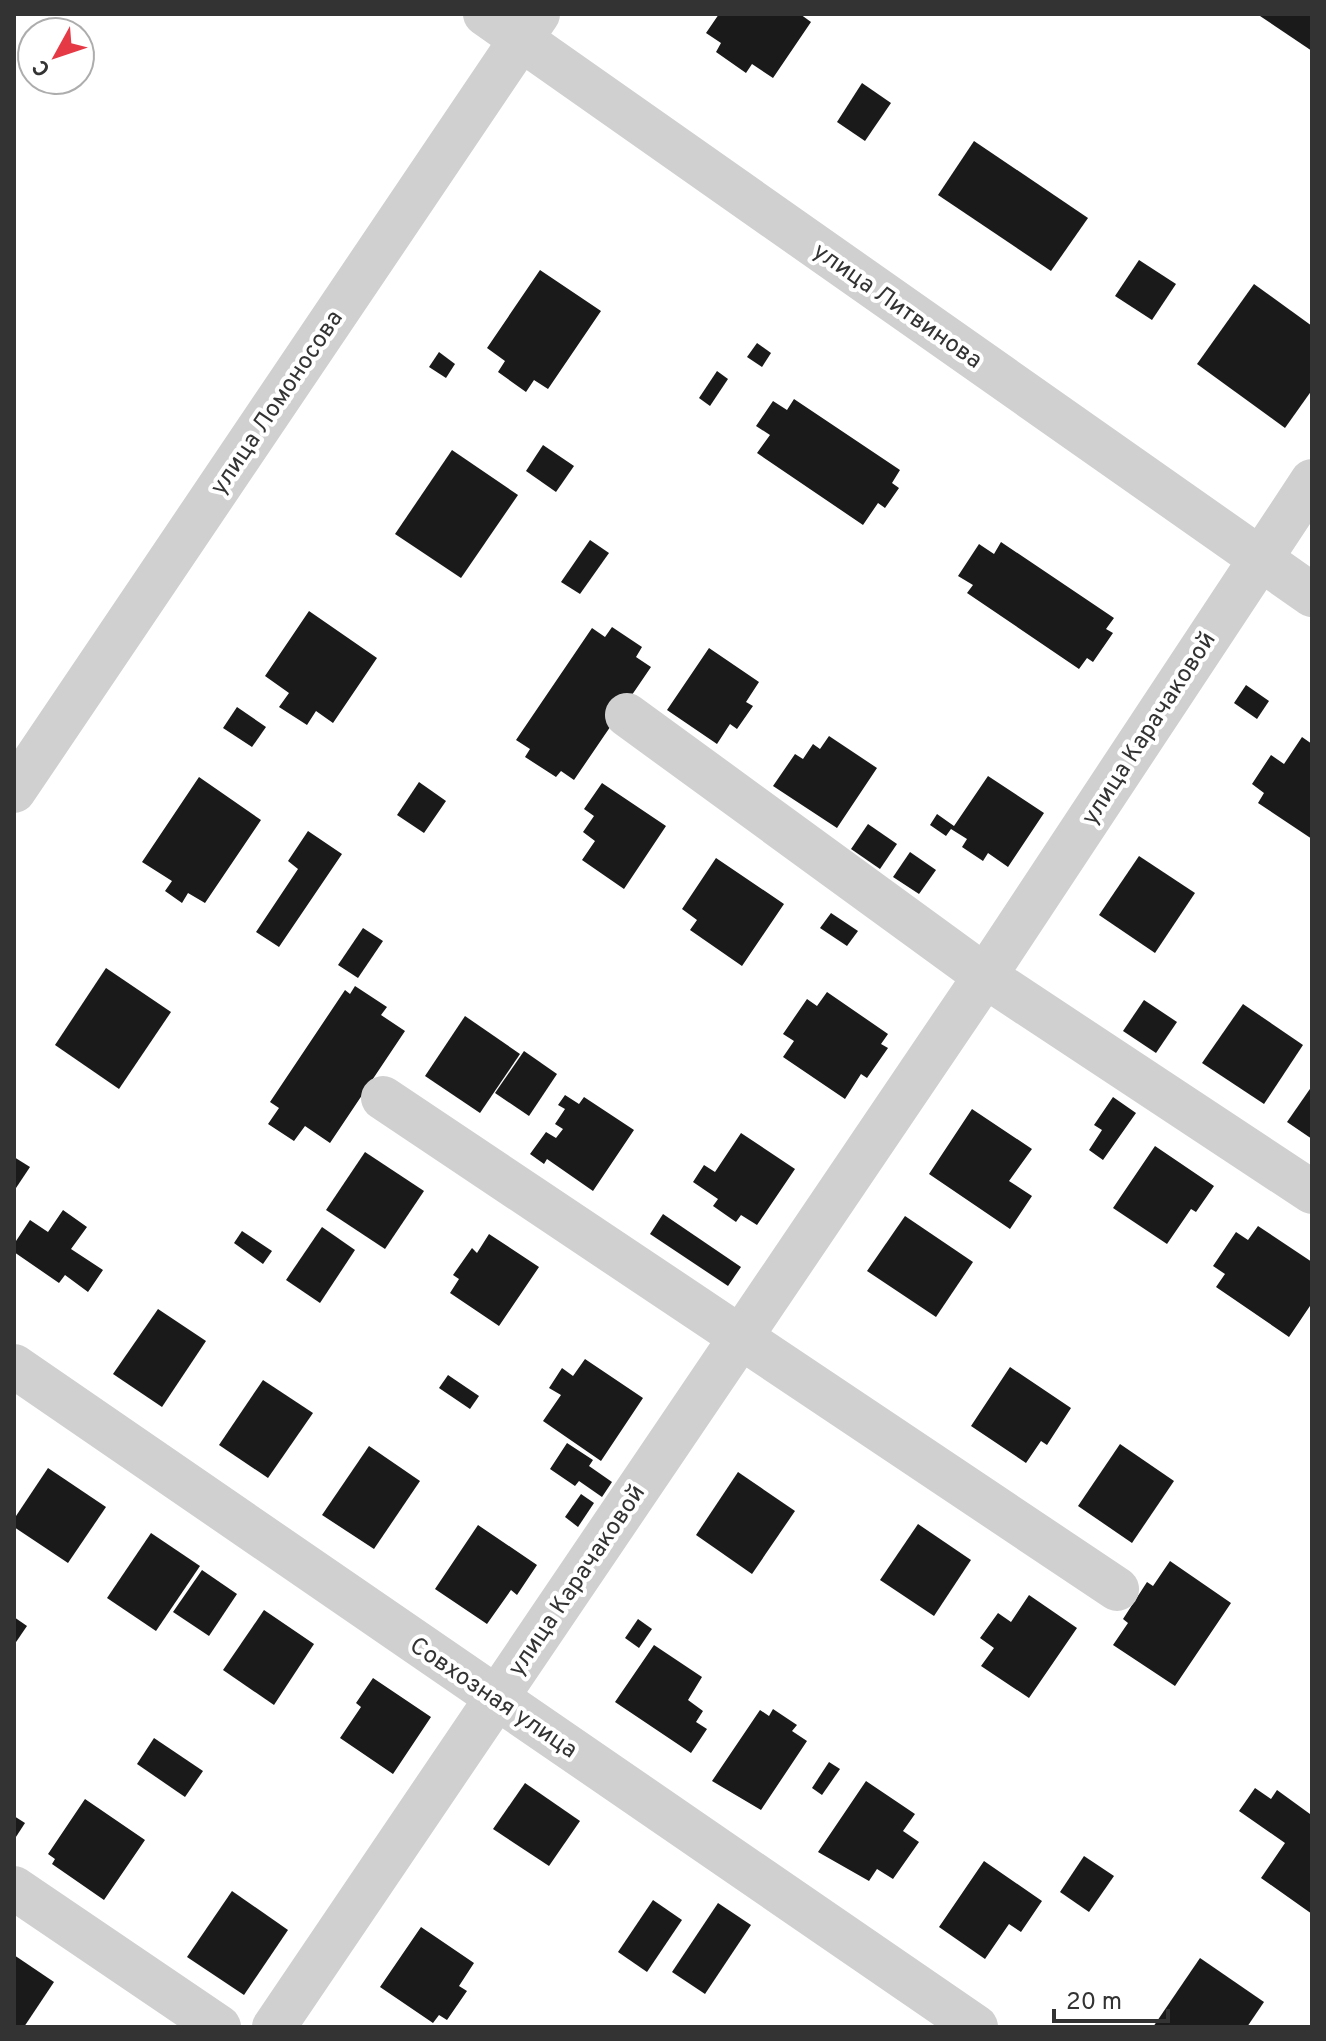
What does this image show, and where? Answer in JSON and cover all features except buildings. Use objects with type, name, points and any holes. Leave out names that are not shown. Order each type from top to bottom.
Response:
[{"type":"street","name":"улица Литвинова","points":[[485,14],[529,27],[1312,595]]},
{"type":"street","name":"улица Ломоносова","points":[[14,791],[529,27]]},
{"type":"street","name":"улица Карачаковой","points":[[278,2025],[985,976],[1312,481]]},
{"type":"street","points":[[627,715],[985,976],[1312,1192]]},
{"type":"street","points":[[383,1098],[1117,1589]]},
{"type":"street","name":"Совхозная улица","points":[[14,1366],[976,2027]]},
{"type":"street","points":[[14,1888],[219,2027]]}]
